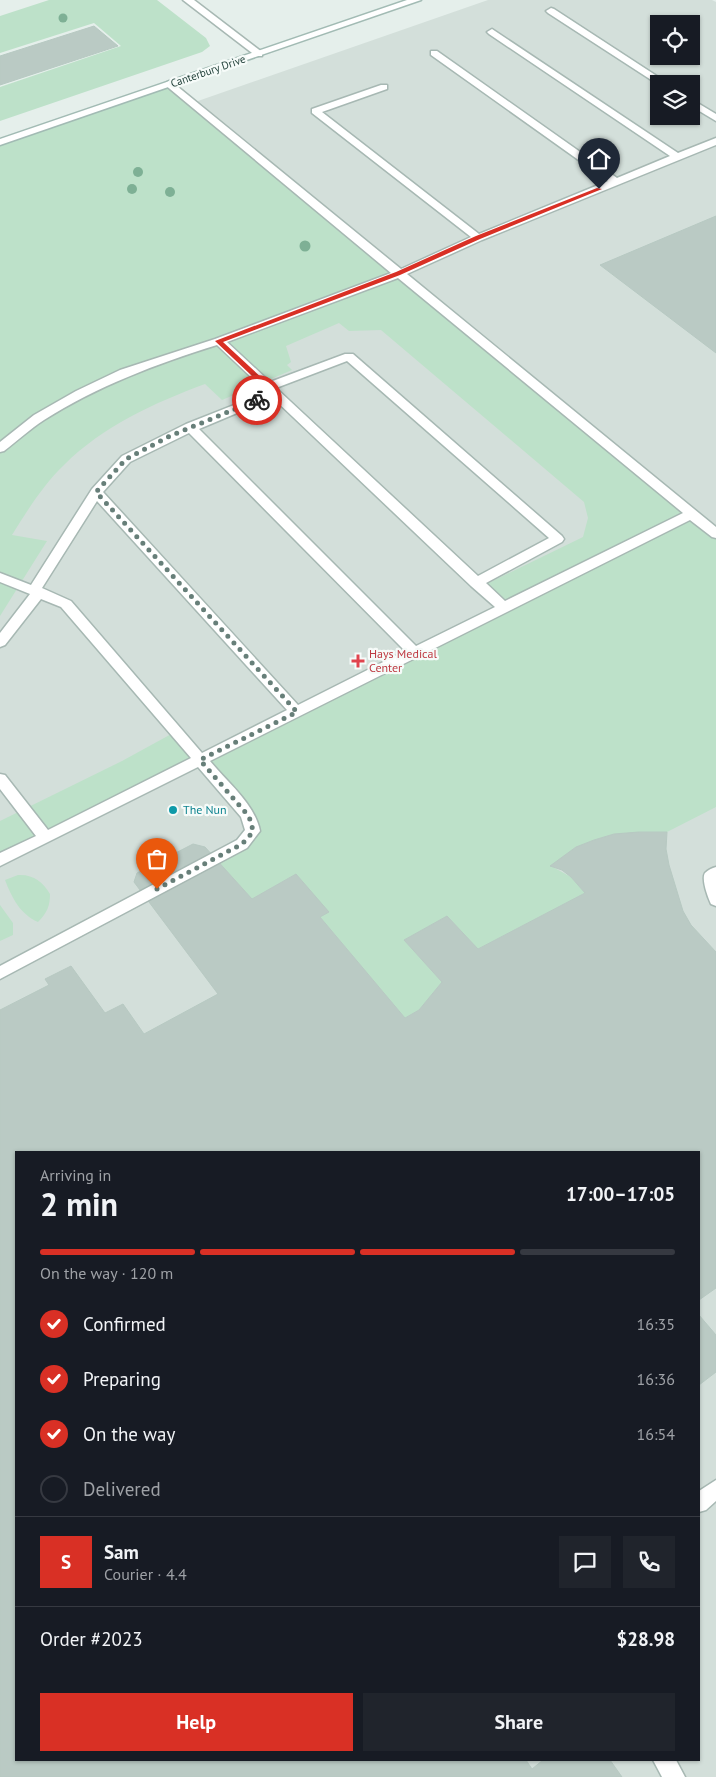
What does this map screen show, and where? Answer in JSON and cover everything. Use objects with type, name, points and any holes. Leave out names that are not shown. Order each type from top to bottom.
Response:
[{"type":"main road","points":[[188,0],[258,54]]},
{"type":"main road","name":"Canterbury Drive","points":[[0,142],[416,0]]},
{"type":"main road","points":[[550,11],[650,75]]},
{"type":"main road","points":[[492,32],[678,157]]},
{"type":"main road","points":[[434,53],[616,182]]},
{"type":"main road","points":[[169,84],[716,534]]},
{"type":"main road","points":[[384,87],[315,111],[478,238]]},
{"type":"main road","points":[[700,108],[716,118]]},
{"type":"main road","points":[[0,448],[38,418],[80,394],[170,356],[218,341],[398,274],[478,238],[716,141]]},
{"type":"main road","points":[[218,341],[504,608]]},
{"type":"main road","points":[[0,642],[37,591],[96,492],[126,459],[190,427],[349,356],[558,540],[476,583]]},
{"type":"main road","points":[[190,427],[415,653]]},
{"type":"main road","points":[[96,492],[297,712]]},
{"type":"main road","points":[[0,860],[692,514]]},
{"type":"main road","points":[[0,577],[66,604],[251,821],[253,832],[247,840],[0,973]]},
{"type":"main road","points":[[0,778],[45,837]]},
{"type":"main road","points":[[716,873],[711,876],[716,900]]},
{"type":"main road","points":[[700,1502],[716,1489]]},
{"type":"main road","points":[[664,1761],[675,1777]]},
{"type":"shaded area","name":"Hays Medical Center","points":[[488,0],[712,0],[716,2],[716,1777],[0,1777],[0,170]]},
{"type":"green space","points":[[49,0],[157,0],[206,38],[210,46],[202,52],[0,121],[0,87],[121,46],[94,23],[0,53],[0,16]]},
{"type":"green space","points":[[169,85],[716,534],[716,807],[667,832],[614,834],[576,847],[551,866],[571,877],[585,893],[478,949],[447,916],[404,940],[442,982],[419,1010],[405,1018],[320,917],[328,912],[296,874],[252,899],[215,858],[253,831],[200,760],[503,609],[480,587],[583,537],[588,518],[584,502],[381,330],[349,331],[339,323],[286,346],[291,362],[287,365],[292,370],[222,400],[205,384],[167,399],[130,417],[112,427],[79,451],[49,481],[12,535],[47,541],[0,616],[0,142]]},
{"type":"green space","points":[[175,732],[200,760],[0,860],[0,821],[122,761]]},
{"type":"green space","points":[[18,875],[33,877],[50,894],[44,916],[38,922],[21,910],[5,880]]},
{"type":"green space","points":[[0,905],[13,923],[13,935],[0,941]]},
{"type":"building","points":[[94,26],[118,46],[0,85],[0,56]]},
{"type":"building","points":[[716,216],[716,353],[600,265]]},
{"type":"building","points":[[667,832],[666,849],[669,865],[683,911],[691,925],[716,952],[716,1288],[700,1299],[700,1151],[15,1151],[15,1761],[527,1761],[532,1769],[542,1761],[611,1761],[622,1777],[0,1777],[0,1010],[49,985],[45,979],[71,966],[105,1013],[123,1004],[144,1034],[218,994],[134,882],[137,873],[193,844],[205,847],[252,899],[296,874],[329,912],[320,917],[405,1018],[419,1010],[442,982],[404,940],[447,916],[478,949],[585,893],[562,870],[550,866],[576,847],[614,834]]},
{"type":"building","points":[[700,1316],[716,1335],[716,1372],[700,1384]]},
{"type":"way so far","points":[[157,889],[242,844],[253,832],[251,821],[246,813],[200,760],[297,712],[96,492],[126,459],[170,436],[257,400]]},
{"type":"place","name":"Hays Medical Center","points":[[358,661]]},
{"type":"place","name":"The Nun","points":[[173,810]]},
{"type":"route","points":[[257,400],[275,393],[218,341],[398,274],[478,238],[599,189]]}]
